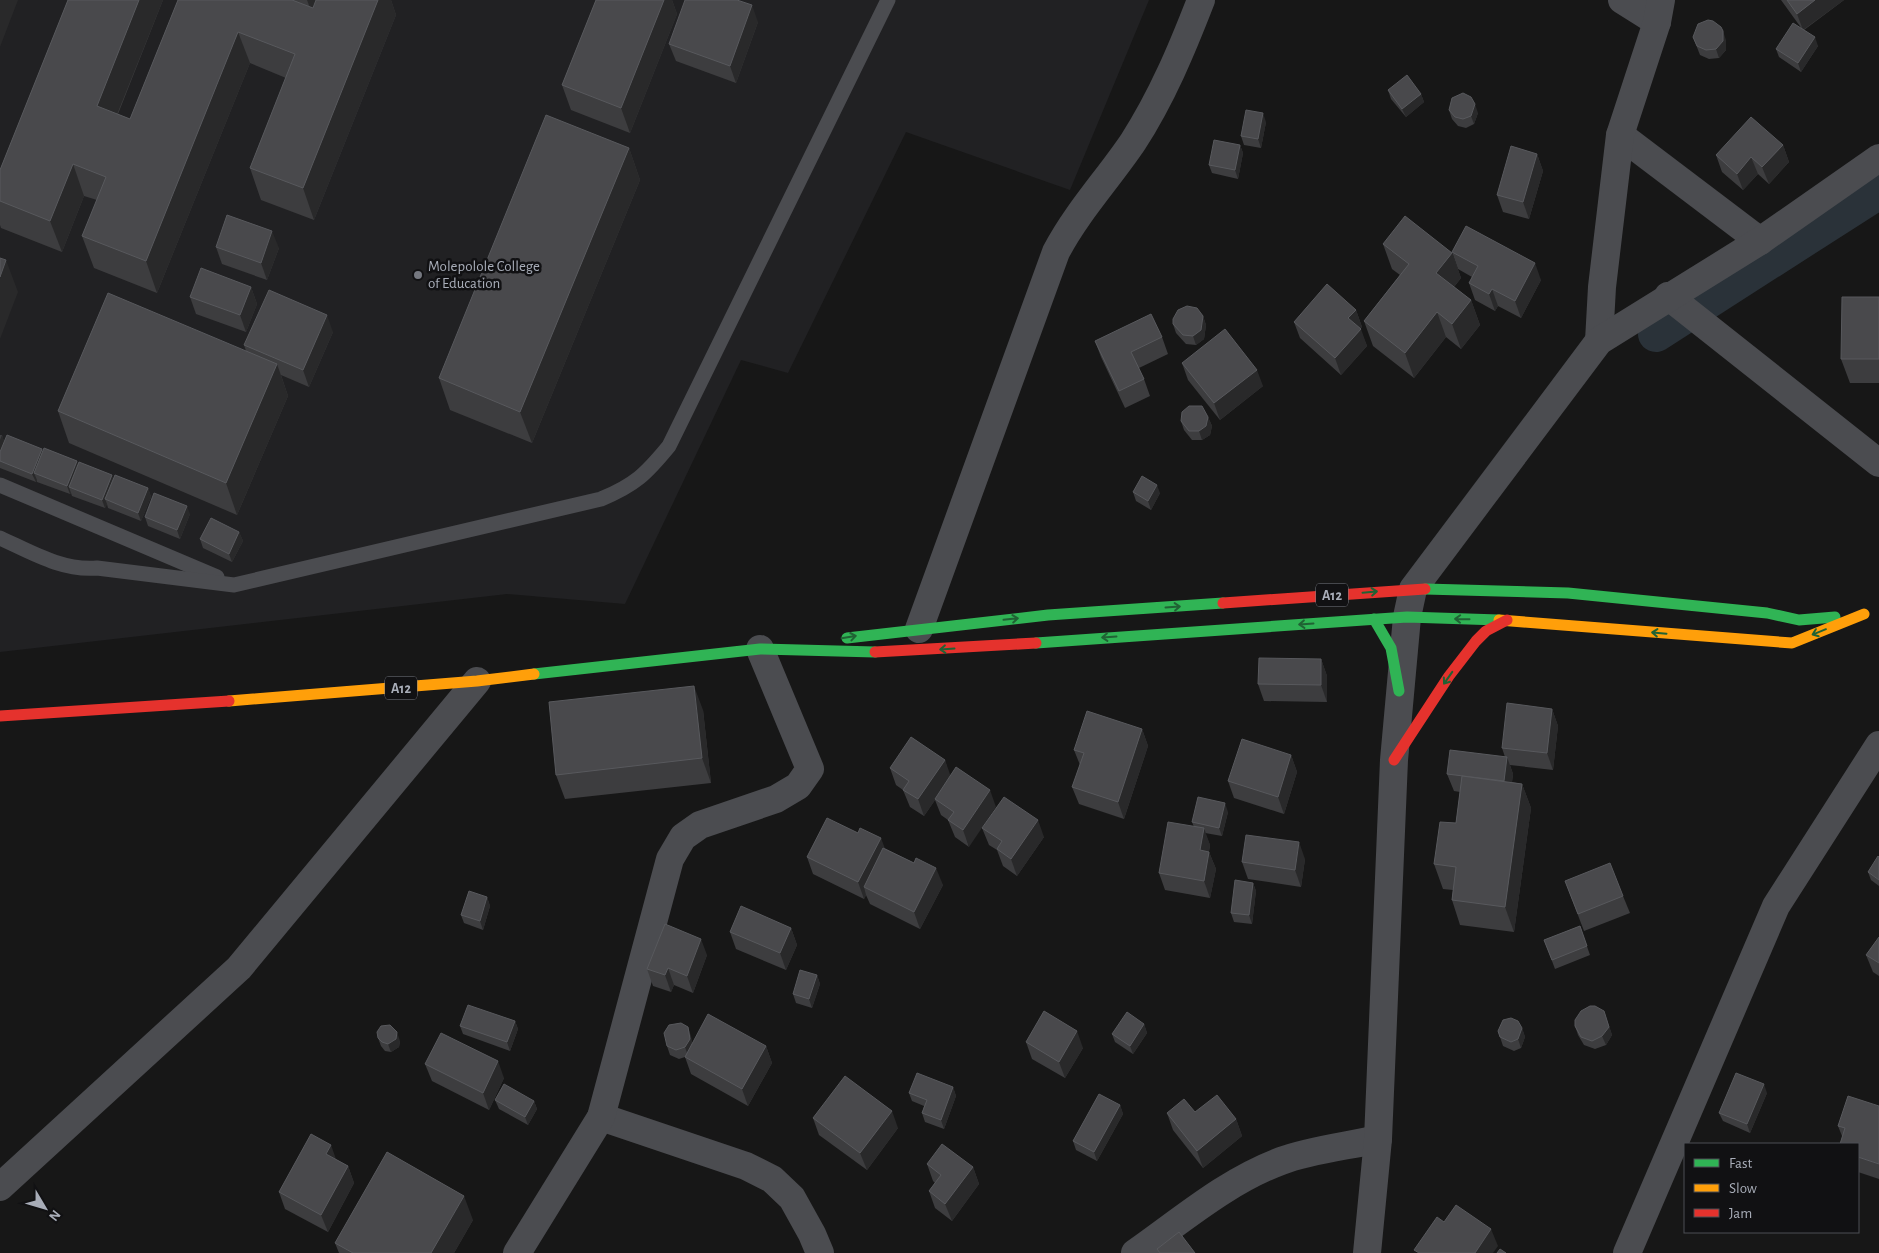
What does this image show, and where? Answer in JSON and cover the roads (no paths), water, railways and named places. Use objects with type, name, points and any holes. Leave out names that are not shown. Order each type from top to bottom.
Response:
[{"type":"main road","name":"A12","points":[[802,649],[836,639],[1048,616],[1414,589],[1568,593],[1767,613],[1799,620],[1864,614],[1879,617]]},
{"type":"main road","name":"A12","points":[[0,716],[281,698],[477,681],[674,657],[760,649],[802,649],[857,653],[931,650],[1407,618],[1506,620],[1792,643],[1864,614]]},
{"type":"main road","points":[[1374,619],[1391,648],[1399,691]]},
{"type":"main road","points":[[1394,760],[1449,676],[1476,641],[1486,630],[1506,620]]},
{"type":"street","points":[[919,629],[1056,252],[1066,233],[1149,116],[1175,66],[1201,0]]},
{"type":"street","points":[[1599,340],[1602,287],[1620,135],[1659,11],[1622,0]]},
{"type":"street","points":[[1620,135],[1760,240]]},
{"type":"street","points":[[1367,1253],[1378,1139],[1394,760],[1407,618],[1414,589],[1599,340],[1760,240],[1879,158]]},
{"type":"street","points":[[1668,296],[1879,463]]},
{"type":"street","points":[[517,1253],[601,1117],[670,859],[684,837],[700,826],[776,799],[798,786],[810,769],[760,649]]},
{"type":"street","points":[[0,1187],[239,968],[477,681]]},
{"type":"street","points":[[1627,1253],[1776,906],[1800,872],[1879,745]]},
{"type":"street","points":[[601,1117],[746,1166],[772,1179],[792,1198],[820,1253]]},
{"type":"street","points":[[1135,1253],[1226,1189],[1260,1169],[1284,1160],[1378,1139]]},
{"type":"lane","points":[[0,538],[66,567],[97,568],[234,585],[601,499],[626,488],[649,470],[670,446],[888,0]]},
{"type":"lane","points":[[0,485],[234,585]]},
{"type":"waterway","points":[[1656,334],[1879,191]]},
{"type":"place","name":"Molepolole College of Education","points":[[418,275]]}]
